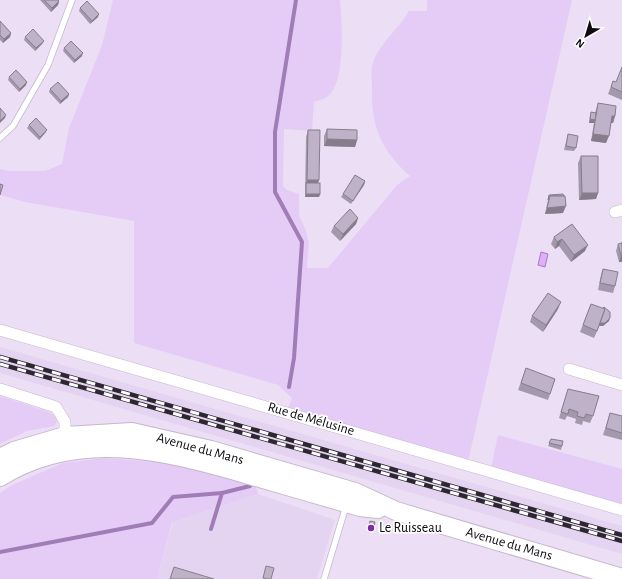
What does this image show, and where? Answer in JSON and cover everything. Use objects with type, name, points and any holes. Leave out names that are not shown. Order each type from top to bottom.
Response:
[{"type":"main road","name":"Avenue du Mans","points":[[0,458],[14,451],[65,436],[132,432],[211,450],[355,492],[396,511],[622,578]]},
{"type":"main road","name":"Avenue du Mans","points":[[0,477],[12,469],[50,456],[76,450],[121,447],[179,455],[347,504],[396,511]]},
{"type":"street","name":"Rue de Mélusine","points":[[0,330],[110,360],[622,510]]},
{"type":"street","points":[[569,369],[622,385]]},
{"type":"street","points":[[0,389],[56,407],[64,422],[65,436]]},
{"type":"lane","points":[[0,138],[13,126],[48,65],[72,0]]},
{"type":"lane","points":[[324,579],[347,504]]},
{"type":"shaded area","points":[[113,0],[340,0],[342,51],[338,78],[334,89],[324,99],[314,102],[312,131],[284,129],[283,186],[287,190],[299,194],[299,215],[306,231],[309,243],[307,268],[328,268],[397,185],[410,176],[392,157],[380,137],[373,115],[371,75],[372,66],[380,49],[409,11],[427,11],[427,0],[572,0],[468,462],[288,408],[292,398],[278,385],[134,343],[134,221],[25,202],[0,195],[0,169],[10,171],[45,171],[62,164],[69,128],[102,45]]},
{"type":"shaded area","points":[[541,252],[548,254],[545,267],[538,265]]},
{"type":"shaded area","points":[[0,347],[622,526],[622,554],[0,373]]},
{"type":"shaded area","points":[[0,396],[46,411],[58,417],[55,426],[27,431],[0,444]]},
{"type":"shaded area","points":[[498,435],[622,469],[622,505],[491,468]]},
{"type":"shaded area","points":[[105,458],[171,463],[256,487],[258,494],[172,522],[157,579],[0,579],[0,493],[14,484],[63,463]]},
{"type":"shaded area","points":[[258,494],[335,520],[317,579],[157,579],[173,521]]},
{"type":"building","points":[[44,0],[58,0],[59,1],[52,8]]},
{"type":"building","points":[[87,1],[99,14],[92,21],[80,8]]},
{"type":"building","points":[[0,21],[11,33],[4,39],[0,35]]},
{"type":"building","points":[[33,29],[44,41],[36,48],[25,37]]},
{"type":"building","points":[[71,41],[83,53],[75,60],[64,48]]},
{"type":"building","points":[[622,67],[622,92],[611,87],[613,81],[616,82]]},
{"type":"building","points":[[16,70],[27,82],[20,89],[9,77]]},
{"type":"building","points":[[58,82],[69,94],[61,101],[50,89]]},
{"type":"building","points":[[598,103],[616,106],[615,116],[612,116],[609,136],[593,134]]},
{"type":"building","points":[[0,108],[6,115],[0,121]]},
{"type":"building","points":[[591,112],[596,113],[595,120],[590,119]]},
{"type":"building","points":[[36,118],[47,130],[40,137],[29,125]]},
{"type":"building","points":[[327,129],[357,130],[357,140],[327,139]]},
{"type":"building","points":[[308,130],[320,130],[319,180],[307,180]]},
{"type":"building","points":[[568,134],[578,136],[576,148],[566,146]]},
{"type":"building","points":[[581,156],[598,156],[598,193],[582,193]]},
{"type":"building","points":[[355,175],[365,181],[353,201],[343,194]]},
{"type":"building","points":[[306,183],[320,183],[320,194],[306,194]]},
{"type":"building","points":[[0,184],[3,185],[0,195]]},
{"type":"building","points":[[563,194],[564,196],[550,196],[548,200],[549,195]]},
{"type":"building","points":[[550,196],[565,196],[566,206],[547,208]]},
{"type":"building","points":[[350,209],[358,218],[343,234],[334,226]]},
{"type":"building","points":[[572,224],[588,245],[574,255],[562,239],[557,242],[554,237]]},
{"type":"building","points":[[622,243],[622,256],[621,256],[618,244]]},
{"type":"building","points":[[603,269],[618,272],[615,286],[600,283]]},
{"type":"building","points":[[548,293],[561,302],[546,325],[532,316]]},
{"type":"building","points":[[591,304],[605,309],[597,331],[583,325]]},
{"type":"building","points":[[604,307],[610,312],[610,318],[605,323],[600,323],[605,309],[603,308]]},
{"type":"building","points":[[526,368],[555,379],[550,394],[521,383]]},
{"type":"building","points":[[568,389],[599,396],[593,416],[586,414],[584,418],[577,416],[578,412],[569,409],[568,414],[561,412]]},
{"type":"building","points":[[610,413],[622,416],[622,433],[606,428]]},
{"type":"building","points":[[551,439],[563,441],[562,446],[549,443]]},
{"type":"building","points":[[370,521],[375,522],[374,527],[369,526]]},
{"type":"building","points":[[266,566],[274,568],[271,579],[263,578]]},
{"type":"building","points":[[174,567],[214,579],[170,579]]},
{"type":"waterway","points":[[289,387],[294,358],[302,242],[275,192],[275,132],[296,0]]},
{"type":"waterway","points":[[211,529],[222,493],[250,486]]},
{"type":"waterway","points":[[0,552],[152,523],[173,497],[222,493]]},
{"type":"railway","points":[[0,357],[622,535]]},
{"type":"railway","points":[[0,364],[622,541]]},
{"type":"place","name":"Le Ruisseau","points":[[371,528]]}]
